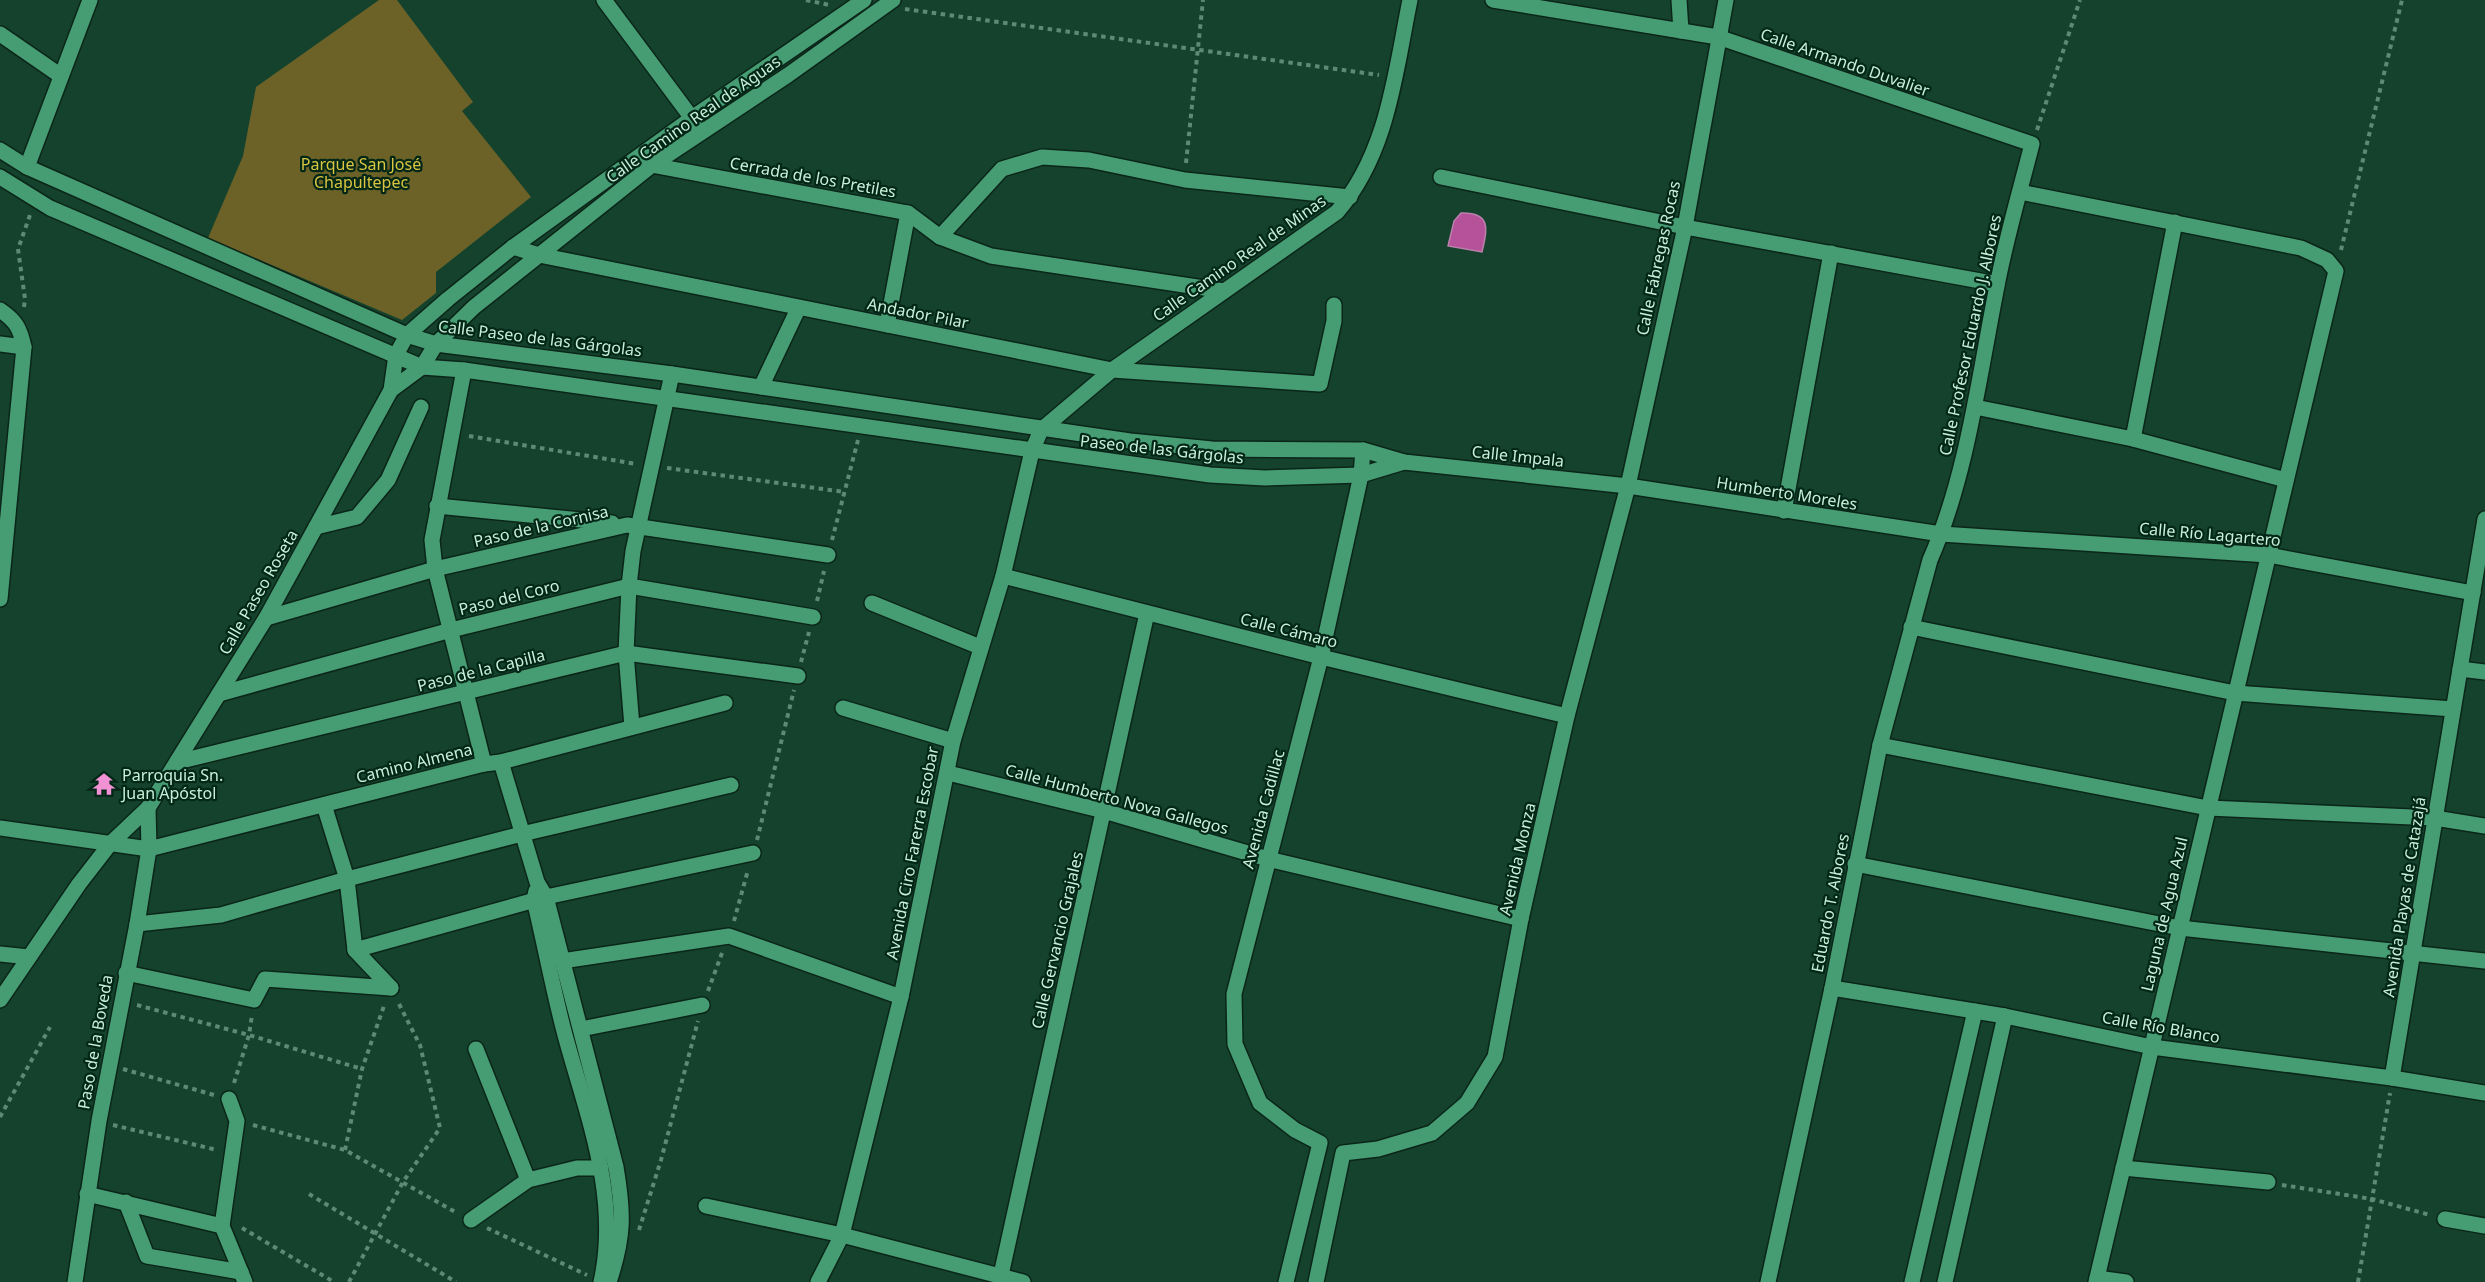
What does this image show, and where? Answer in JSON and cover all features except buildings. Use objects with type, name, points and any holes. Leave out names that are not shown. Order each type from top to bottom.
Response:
[{"type":"street","points":[[27,167],[90,0]]},
{"type":"street","points":[[604,0],[702,132]]},
{"type":"street","name":"Calle Camino Real de Aguas","points":[[407,335],[513,247],[692,118],[864,0]]},
{"type":"street","name":"Calle Camino Real de Minas","points":[[1041,430],[1112,370],[1337,212],[1350,197],[1367,165],[1387,118],[1410,0]]},
{"type":"street","name":"Calle Armando Duvalier","points":[[1495,0],[1718,37],[2032,144]]},
{"type":"street","points":[[1679,0],[1681,31]]},
{"type":"street","name":"Calle Fábregas Rocas","points":[[1628,486],[1685,227],[1726,0]]},
{"type":"street","name":"Calle Camino Real de Aguas","points":[[436,344],[474,307],[651,166],[788,75],[889,3]]},
{"type":"street","points":[[0,34],[61,76]]},
{"type":"street","name":"Calle Profesor Eduardo J. Albores","points":[[1941,534],[1975,407],[1997,284],[2032,144]]},
{"type":"street","name":"Calle Paseo de las Gárgolas","points":[[0,150],[27,167],[407,335],[436,344],[672,374],[1041,430]]},
{"type":"street","points":[[940,237],[1002,169],[1042,157],[1089,160],[1185,180],[1350,197]]},
{"type":"street","name":"Cerrada de los Pretiles","points":[[635,159],[651,166],[908,213],[940,237],[991,256],[1224,291]]},
{"type":"street","points":[[0,177],[36,200],[422,367],[464,370],[1032,451]]},
{"type":"street","points":[[1441,177],[1685,227],[1997,284]]},
{"type":"street","points":[[2020,192],[2301,248],[2327,260],[2336,271]]},
{"type":"street","points":[[887,325],[908,213]]},
{"type":"street","points":[[2133,439],[2175,222]]},
{"type":"street","name":"Andador Pilar","points":[[513,247],[539,255],[798,309],[1112,370],[1320,384],[1334,321],[1334,305]]},
{"type":"street","points":[[1784,511],[1831,253]]},
{"type":"street","name":"Laguna de Agua Azul","points":[[2096,1280],[2336,271]]},
{"type":"street","points":[[761,387],[798,309]]},
{"type":"street","points":[[0,310],[20,333],[6,461],[0,599]]},
{"type":"street","points":[[0,344],[20,333]]},
{"type":"street","name":"Calle Paseo Roseta","points":[[0,1000],[79,884],[110,844],[148,808],[266,618],[391,390],[396,356],[407,335]]},
{"type":"street","name":"Calle Paseo Roseta","points":[[391,390],[422,367],[436,344]]},
{"type":"street","points":[[464,370],[432,540],[435,569],[484,764]]},
{"type":"street","points":[[632,727],[626,653],[633,525],[652,466],[672,374]]},
{"type":"street","points":[[316,527],[357,517],[388,480],[421,407]]},
{"type":"street","points":[[1975,407],[2133,439],[2286,480]]},
{"type":"street","name":"Paseo de las Gárgolas","points":[[1041,430],[1212,449],[1364,450]]},
{"type":"street","name":"Avenida Ciro Farerra Escobar","points":[[818,1282],[843,1235],[902,997],[953,741],[1003,576],[1032,451],[1041,430]]},
{"type":"street","name":"Calle Impala","points":[[1364,450],[1404,462],[1628,486]]},
{"type":"street","name":"Avenida Cadillac","points":[[1302,1214],[1320,1143],[1295,1130],[1260,1103],[1235,1044],[1234,994],[1321,657],[1361,475],[1364,450]]},
{"type":"street","name":"Paseo de las Gárgolas","points":[[1032,451],[1210,475],[1265,478],[1361,475]]},
{"type":"street","name":"Calle Impala","points":[[1361,475],[1404,462]]},
{"type":"street","name":"Humberto Moreles","points":[[1628,486],[1941,534]]},
{"type":"street","name":"Avenida Monza","points":[[1329,1221],[1343,1153],[1378,1149],[1432,1133],[1467,1103],[1495,1057],[1521,919],[1567,716],[1628,486]]},
{"type":"street","points":[[437,506],[633,525]]},
{"type":"street","name":"Avenida Playas de Catazajá","points":[[2392,1078],[2485,519]]},
{"type":"street","name":"Paso de la Cornisa","points":[[266,618],[435,569],[633,525],[828,555]]},
{"type":"street","name":"Calle Río Lagartero","points":[[1941,534],[2268,555],[2473,593]]},
{"type":"street","name":"Eduardo T. Albores","points":[[1768,1282],[1832,988],[1880,745],[1930,560],[1941,534]]},
{"type":"street","name":"Calle Cámaro","points":[[1003,576],[1321,657],[1567,716]]},
{"type":"street","name":"Paso del Coro","points":[[219,694],[451,630],[629,586],[813,616]]},
{"type":"street","points":[[872,603],[980,647]]},
{"type":"street","name":"Calle Gervancio Grajales","points":[[1001,1275],[1147,613]]},
{"type":"street","points":[[1911,627],[2235,693],[2453,708]]},
{"type":"street","name":"Paso de la Capilla","points":[[177,762],[626,653],[798,675]]},
{"type":"street","points":[[2460,669],[2485,672]]},
{"type":"street","name":"Camino Almena","points":[[0,828],[148,849],[484,764],[501,762],[724,703]]},
{"type":"street","points":[[843,708],[953,741]]},
{"type":"street","points":[[1880,745],[2208,808],[2435,818],[2485,826]]},
{"type":"street","points":[[501,762],[537,882],[565,1035],[601,1168],[607,1218],[607,1252],[601,1282]]},
{"type":"street","name":"Calle Humberto Nova Gallegos","points":[[948,772],[1104,811],[1268,859],[1521,919]]},
{"type":"street","points":[[137,924],[221,915],[346,879],[522,834],[731,785]]},
{"type":"street","points":[[324,805],[346,879],[355,950],[391,988]]},
{"type":"street","name":"Paso de la Boveda","points":[[75,1282],[108,1065],[137,924],[148,849],[148,808]]},
{"type":"street","points":[[355,950],[540,899],[753,853]]},
{"type":"street","points":[[1856,864],[2180,928],[2485,961]]},
{"type":"street","points":[[540,899],[562,961],[616,1167],[622,1206],[620,1251],[609,1282]]},
{"type":"street","points":[[562,961],[729,936],[902,997]]},
{"type":"street","points":[[0,954],[29,957]]},
{"type":"street","points":[[126,973],[254,1000],[265,979],[391,988]]},
{"type":"street","name":"Calle Río Blanco","points":[[1832,988],[2005,1016],[2152,1047],[2392,1078],[2485,1094]]},
{"type":"street","points":[[581,1029],[702,1005]]},
{"type":"street","points":[[1911,1282],[1975,1011]]},
{"type":"street","points":[[1945,1282],[2005,1016]]},
{"type":"street","points":[[476,1048],[528,1180]]},
{"type":"street","points":[[229,1099],[237,1120],[222,1221],[243,1277]]},
{"type":"street","points":[[471,1220],[528,1180],[577,1168],[601,1168]]},
{"type":"street","points":[[2123,1168],[2268,1182]]},
{"type":"street","points":[[87,1194],[222,1221]]},
{"type":"street","points":[[126,1202],[147,1256],[243,1277]]},
{"type":"street","points":[[706,1206],[843,1235],[1023,1282]]},
{"type":"street","points":[[1286,1282],[1302,1214],[1329,1221],[1316,1282]]},
{"type":"street","points":[[2445,1219],[2485,1227]]},
{"type":"street","points":[[2096,1280],[2126,1282]]},
{"type":"path","points":[[806,0],[849,10]]},
{"type":"path","points":[[1185,180],[1203,0]]},
{"type":"path","points":[[2032,144],[2080,0]]},
{"type":"path","points":[[2336,271],[2402,0]]},
{"type":"path","points":[[889,3],[1394,78]]},
{"type":"path","points":[[20,333],[25,299],[18,249],[36,200]]},
{"type":"path","points":[[451,433],[652,466],[845,492]]},
{"type":"path","points":[[638,1234],[661,1160],[702,1005],[729,936]]},
{"type":"path","points":[[345,1150],[362,1068],[391,988]]},
{"type":"path","points":[[349,1282],[403,1182],[440,1128],[420,1045],[391,988]]},
{"type":"path","points":[[121,1000],[362,1068]]},
{"type":"path","points":[[108,1065],[229,1099],[249,1035],[254,1000]]},
{"type":"path","points":[[0,1117],[50,1027]]},
{"type":"path","points":[[2358,1282],[2392,1078]]},
{"type":"path","points":[[237,1120],[345,1150],[471,1220],[601,1282]]},
{"type":"path","points":[[99,1121],[232,1154]]},
{"type":"path","points":[[2268,1182],[2372,1199],[2445,1219]]},
{"type":"path","points":[[309,1194],[456,1282]]},
{"type":"path","points":[[222,1221],[334,1282]]},
{"type":"green space","name":"Parque San José Chapultepec","points":[[379,0],[397,0],[473,102],[462,111],[531,197],[436,272],[436,293],[402,320],[208,238],[243,156],[256,87]]},
{"type":"shaded area","points":[[1461,213],[1471,213],[1483,219],[1486,230],[1482,252],[1448,246],[1454,221]]},
{"type":"place","name":"Parroquia Sn. Juan Apóstol","points":[[104,784]]}]
